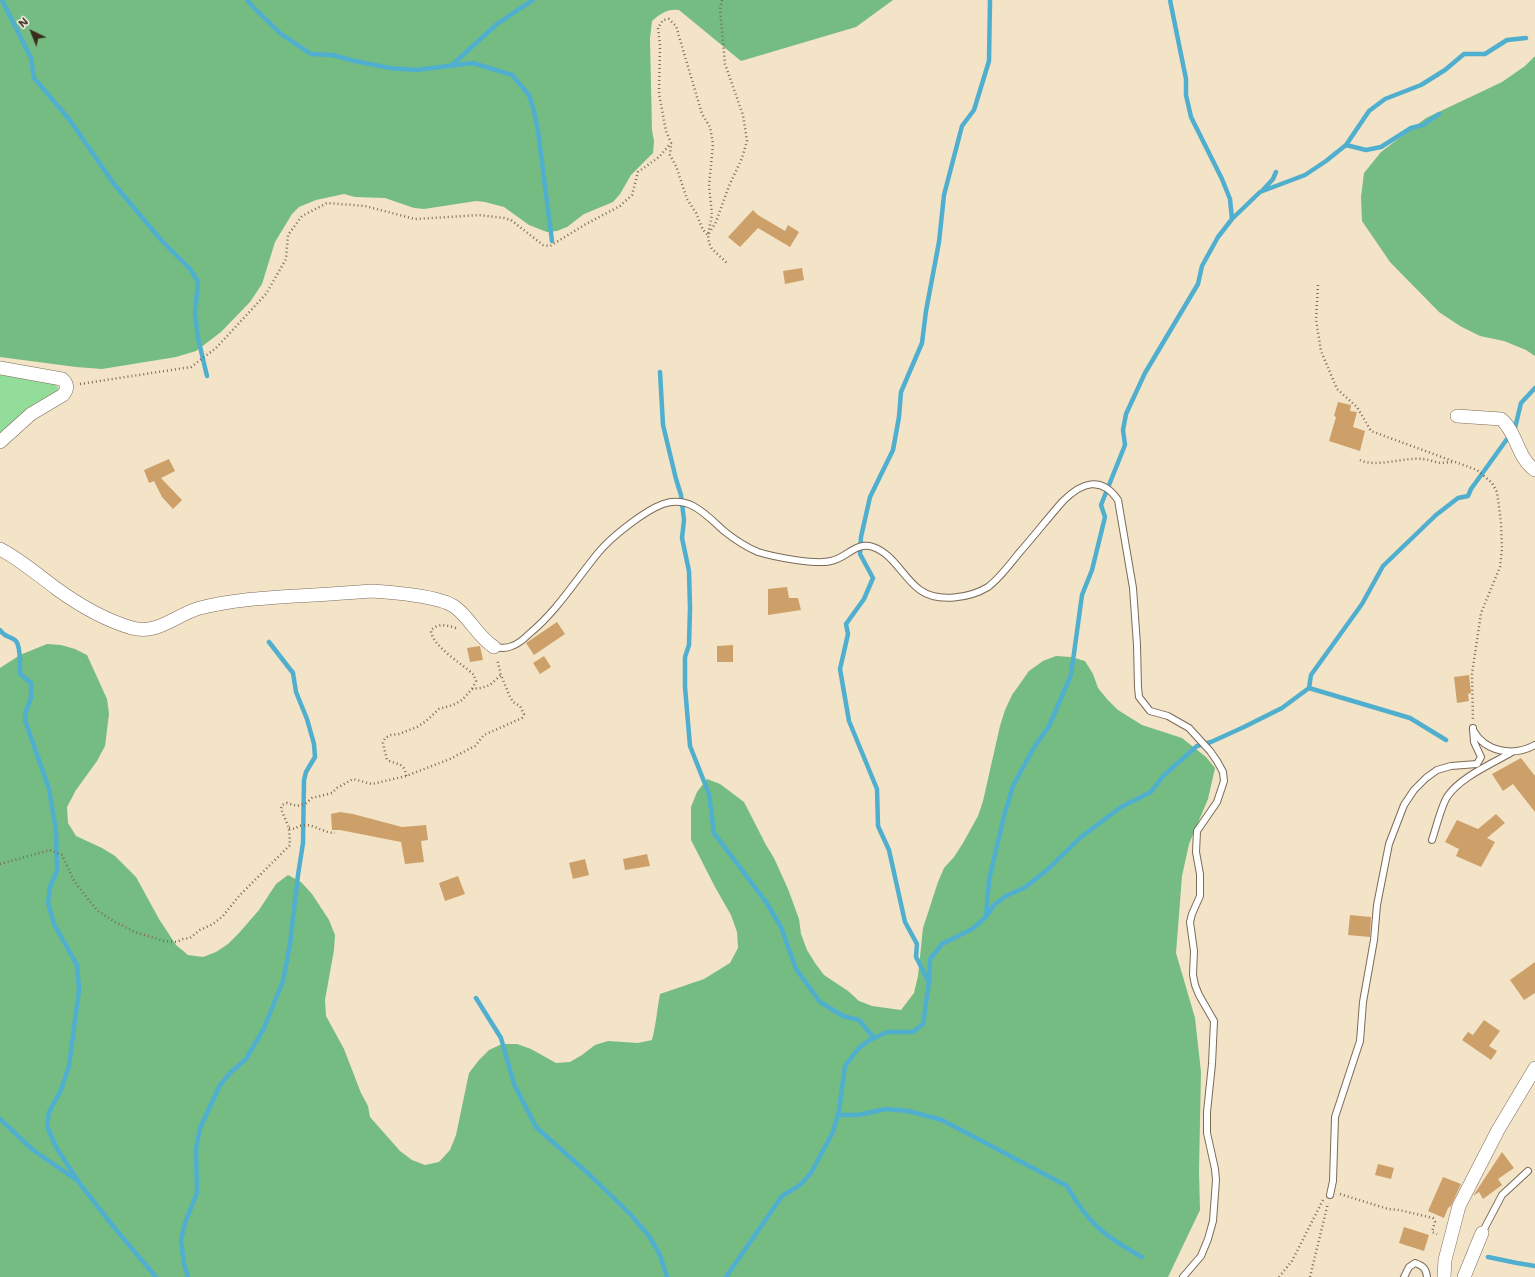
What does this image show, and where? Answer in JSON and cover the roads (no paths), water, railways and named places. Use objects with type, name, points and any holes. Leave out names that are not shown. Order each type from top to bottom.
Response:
[{"type":"street","points":[[0,368],[62,379],[66,382],[67,386],[67,391],[63,395],[32,414],[0,442]]},
{"type":"street","points":[[1457,416],[1501,419],[1507,425],[1526,461],[1535,470]]},
{"type":"street","points":[[0,549],[32,569],[75,601],[108,619],[132,628],[144,630],[154,628],[177,619],[183,614],[191,611],[256,598],[371,591],[435,599],[446,603],[458,609],[486,642],[494,647]]},
{"type":"street","points":[[1444,1277],[1445,1260],[1459,1206],[1498,1130],[1535,1068]]},
{"type":"street","points":[[1464,1277],[1482,1233]]},
{"type":"lane","points":[[494,647],[506,648],[512,646],[534,630],[549,616],[599,552],[617,534],[642,516],[662,505],[673,502],[691,504],[702,511],[742,544],[758,552],[816,563],[830,562],[841,558],[858,546],[866,545],[874,547],[884,553],[919,590],[927,595],[946,598],[972,594],[988,587],[1002,574],[1073,491],[1084,485],[1094,484],[1105,486],[1113,493],[1118,500],[1133,588],[1139,697],[1150,711],[1168,716],[1189,728],[1217,761],[1223,772],[1224,781],[1217,802],[1197,831],[1196,852],[1200,874],[1200,896],[1190,922],[1194,951],[1193,975],[1195,985],[1214,1021],[1212,1064],[1207,1112],[1207,1133],[1215,1169],[1216,1187],[1213,1221],[1208,1239],[1201,1256],[1183,1277]]},
{"type":"lane","points":[[1330,1195],[1335,1117],[1360,1041],[1363,1002],[1374,940],[1377,905],[1389,844],[1404,805],[1414,790],[1437,770],[1451,766],[1477,764],[1480,761],[1481,757],[1474,742],[1473,728],[1476,735],[1488,746],[1501,751],[1512,752],[1530,748],[1535,745]]},
{"type":"lane","points":[[1432,840],[1446,798],[1454,788],[1463,781],[1512,752]]},
{"type":"lane","points":[[1482,1233],[1502,1195],[1528,1171]]},
{"type":"lane","points":[[1404,1277],[1409,1267],[1415,1264],[1421,1265],[1426,1270],[1427,1277]]},
{"type":"waterway","points":[[2,0],[31,58],[34,78],[69,119],[114,184],[161,240],[190,269],[198,282],[195,313],[198,338],[207,376]]},
{"type":"waterway","points":[[247,0],[281,34],[311,54],[332,55],[390,68],[416,70],[473,63],[512,75],[529,95],[534,111],[538,131],[552,241]]},
{"type":"waterway","points":[[452,65],[497,24],[533,0]]},
{"type":"waterway","points":[[929,982],[916,957],[917,944],[905,922],[889,850],[878,826],[877,789],[849,721],[840,669],[848,634],[846,624],[864,599],[873,578],[860,554],[861,537],[870,497],[893,450],[899,417],[901,392],[922,343],[926,311],[939,242],[944,195],[962,126],[974,110],[989,61],[990,0]]},
{"type":"waterway","points":[[1170,0],[1186,79],[1186,95],[1191,117],[1222,179],[1230,199],[1232,219]]},
{"type":"waterway","points":[[986,917],[989,880],[1004,816],[1013,786],[1033,749],[1049,726],[1071,675],[1082,595],[1092,570],[1105,517],[1101,505],[1125,445],[1123,430],[1126,414],[1145,373],[1198,284],[1202,266],[1218,237],[1232,219],[1260,192],[1305,175],[1346,145],[1369,111],[1385,99],[1421,85],[1445,70],[1464,54],[1485,54],[1507,40],[1526,38]]},
{"type":"waterway","points":[[1346,145],[1366,150],[1381,147],[1411,128],[1423,125],[1439,114]]},
{"type":"waterway","points":[[1262,191],[1273,179],[1276,172]]},
{"type":"waterway","points":[[660,372],[663,425],[681,495],[684,520],[682,538],[689,571],[689,645],[685,657],[685,687],[690,746],[709,794],[714,833],[766,902],[781,927],[796,969],[820,1002],[843,1016],[859,1020],[874,1038]]},
{"type":"waterway","points":[[726,1277],[782,1196],[800,1185],[811,1173],[833,1132],[839,1110],[845,1066],[858,1049],[868,1041],[887,1032],[913,1032],[923,1024],[929,982],[930,959],[942,944],[972,929],[986,917],[994,905],[1006,896],[1024,888],[1047,870],[1081,837],[1121,807],[1151,792],[1163,776],[1197,746],[1211,742],[1282,708],[1309,688],[1311,675],[1362,604],[1383,566],[1436,515],[1458,498],[1468,496],[1471,489],[1515,428],[1521,403],[1535,388]]},
{"type":"waterway","points":[[0,630],[3,634],[13,638],[17,643],[20,656],[20,674],[31,683],[31,698],[26,711],[25,720],[49,789],[56,831],[57,871],[50,887],[48,903],[54,924],[77,965],[79,990],[69,1066],[61,1090],[49,1112],[47,1126],[56,1147],[80,1184],[156,1277]]},
{"type":"waterway","points":[[188,1277],[184,1264],[181,1240],[185,1223],[197,1193],[196,1149],[200,1128],[220,1085],[231,1072],[246,1059],[264,1028],[283,981],[290,944],[303,843],[304,780],[306,772],[315,757],[314,744],[307,719],[296,692],[293,673],[269,642]]},
{"type":"waterway","points":[[1309,688],[1410,718],[1446,740]]},
{"type":"waterway","points":[[476,998],[501,1038],[514,1084],[536,1127],[592,1177],[631,1215],[649,1236],[660,1255],[667,1277]]},
{"type":"waterway","points":[[837,1115],[858,1115],[886,1109],[908,1111],[942,1120],[1067,1186],[1090,1220],[1108,1236],[1142,1257]]},
{"type":"waterway","points":[[0,1119],[33,1150],[75,1179]]},
{"type":"waterway","points":[[1488,1257],[1535,1266]]}]
